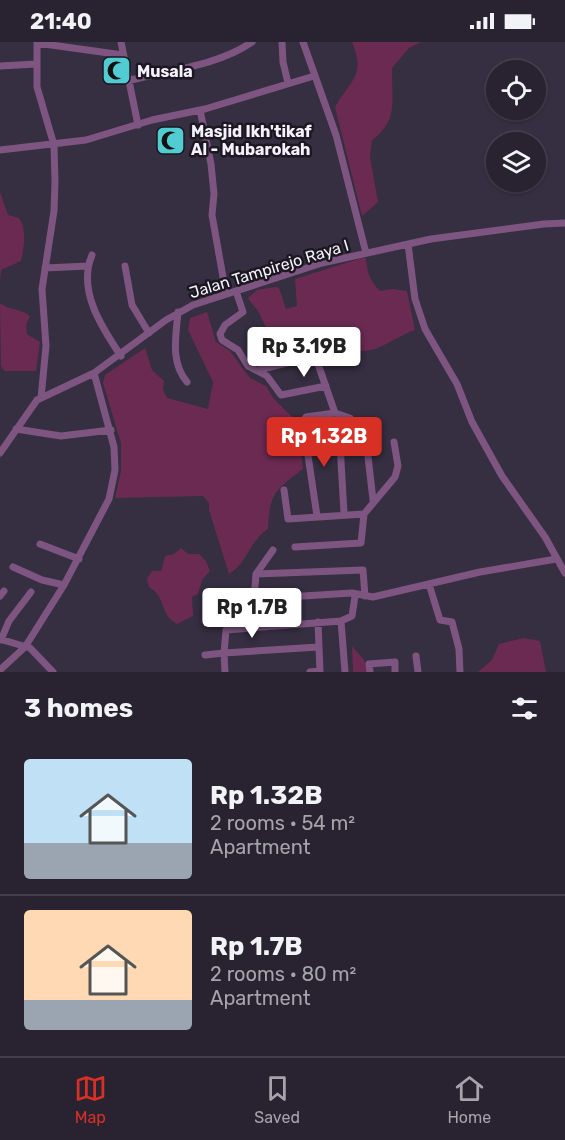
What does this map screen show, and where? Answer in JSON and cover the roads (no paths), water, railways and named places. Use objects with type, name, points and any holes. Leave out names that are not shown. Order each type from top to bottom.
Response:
[{"type":"street","points":[[0,453],[31,407],[41,398],[46,346],[42,289],[54,211],[54,145],[40,104],[36,64],[37,42],[123,55]]},
{"type":"street","points":[[121,42],[138,125]]},
{"type":"street","points":[[128,81],[210,61],[252,42]]},
{"type":"street","points":[[282,42],[283,62],[288,82]]},
{"type":"street","points":[[303,42],[336,135],[366,253]]},
{"type":"street","points":[[0,66],[36,64]]},
{"type":"street","points":[[0,150],[86,140],[200,110],[314,76]]},
{"type":"street","points":[[200,110],[212,164],[214,194],[212,215],[219,266],[226,294]]},
{"type":"street","name":"Jalan Tampirejo Raya I","points":[[41,398],[94,373],[121,356],[178,312],[226,294],[322,263],[408,244],[565,223]]},
{"type":"street","points":[[408,244],[415,299],[425,329],[457,384],[472,422],[502,476],[545,537],[565,573]]},
{"type":"street","points":[[92,255],[88,266],[94,311],[121,356]]},
{"type":"street","points":[[45,268],[88,266]]},
{"type":"street","points":[[125,266],[132,305],[149,333]]},
{"type":"street","points":[[236,291],[243,312],[225,325],[220,334],[222,340],[238,350],[248,366],[259,370],[271,380],[281,395],[326,386]]},
{"type":"street","points":[[178,312],[175,337],[177,362],[187,382]]},
{"type":"street","points":[[259,370],[313,357],[317,361],[335,413]]},
{"type":"street","points":[[0,670],[25,647],[79,559],[109,499],[115,457],[111,430],[94,373]]},
{"type":"street","points":[[308,447],[353,442],[350,418],[335,413],[305,418],[303,422],[317,516]]},
{"type":"street","points":[[15,429],[61,436],[111,430]]},
{"type":"street","points":[[295,548],[361,543],[364,514],[373,500],[394,477],[398,466],[394,442]]},
{"type":"street","points":[[340,444],[344,513]]},
{"type":"street","points":[[367,448],[373,500]]},
{"type":"street","points":[[284,490],[288,519],[344,513],[364,514]]},
{"type":"street","points":[[40,544],[79,559]]},
{"type":"street","points":[[273,550],[256,574],[253,596],[257,599],[352,593],[355,596],[365,596],[556,559]]},
{"type":"street","points":[[13,567],[42,580],[64,585]]},
{"type":"street","points":[[256,574],[363,570],[365,596]]},
{"type":"street","points":[[429,584],[440,620],[452,622],[459,649],[460,672]]},
{"type":"street","points":[[31,592],[9,621],[0,639],[30,648],[50,671]]},
{"type":"street","points":[[225,672],[226,630],[341,621],[352,616],[355,596]]},
{"type":"street","points":[[341,621],[345,672]]},
{"type":"street","points":[[310,672],[320,672],[318,622]]},
{"type":"street","points":[[205,655],[319,647]]},
{"type":"street","points":[[416,656],[418,672]]},
{"type":"street","points":[[370,672],[369,663],[395,662],[395,672]]},
{"type":"place","name":"Musala","points":[[116,71]]},
{"type":"place","name":"Masjid Ikh'tikaf Al - Mubarokah","points":[[170,140]]}]
